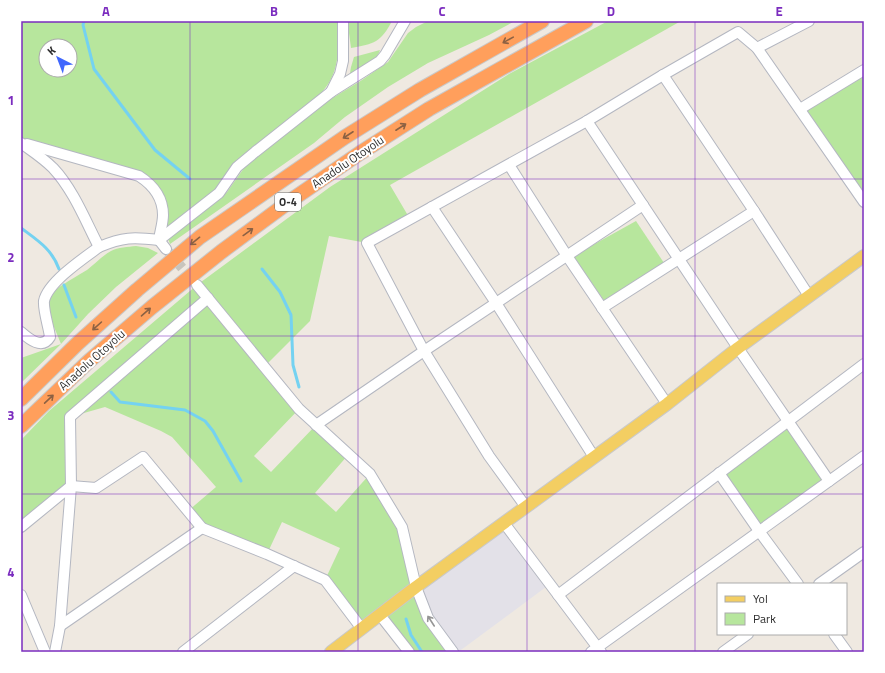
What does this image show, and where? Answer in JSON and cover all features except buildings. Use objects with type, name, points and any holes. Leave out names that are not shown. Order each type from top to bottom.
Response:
[{"type":"highway","name":"Anadolu Otoyolu","points":[[21,399],[78,343],[136,290],[200,237],[358,129],[420,90],[542,21]]},
{"type":"highway","name":"Anadolu Otoyolu","points":[[21,426],[89,362],[152,307],[221,252],[290,201],[360,153],[429,109],[586,21]]},
{"type":"main road","points":[[331,652],[416,586],[667,404],[738,348],[864,256]]},
{"type":"street","points":[[331,92],[340,74],[344,60],[343,21]]},
{"type":"street","points":[[159,240],[219,193],[237,167],[245,160],[331,92],[380,61],[405,21]]},
{"type":"street","points":[[757,48],[809,21]]},
{"type":"street","points":[[526,507],[489,456],[424,351],[367,243],[587,121],[738,32],[757,48],[864,202]]},
{"type":"street","points":[[800,109],[864,70]]},
{"type":"street","points":[[663,75],[809,296]]},
{"type":"street","points":[[587,121],[738,348],[829,481]]},
{"type":"street","points":[[21,143],[140,176],[148,181],[158,193],[161,202],[163,215],[159,240]]},
{"type":"street","points":[[21,143],[45,160],[68,187],[99,247]]},
{"type":"street","points":[[509,165],[567,256],[667,404]]},
{"type":"street","points":[[316,425],[643,205]]},
{"type":"street","points":[[432,207],[496,303],[594,457]]},
{"type":"street","points":[[602,308],[678,258],[754,211]]},
{"type":"street","points":[[21,332],[34,342],[45,342],[50,338],[44,306],[46,296],[54,284],[99,247],[123,239],[135,237],[159,240],[166,249]]},
{"type":"street","points":[[197,285],[299,409],[370,474],[402,527],[416,586],[428,618],[453,652]]},
{"type":"street","points":[[55,652],[60,626],[71,486],[70,417],[208,298]]},
{"type":"street","points":[[558,595],[864,364]]},
{"type":"street","points":[[504,523],[558,595],[596,650],[864,456]]},
{"type":"street","points":[[21,526],[71,486],[96,488],[143,457],[202,528],[325,580],[362,629]]},
{"type":"street","points":[[719,473],[797,583]]},
{"type":"street","points":[[60,626],[202,528]]},
{"type":"street","points":[[820,583],[864,552]]},
{"type":"street","points":[[183,652],[294,566]]},
{"type":"street","points":[[21,595],[45,652]]},
{"type":"street","points":[[380,615],[410,652]]},
{"type":"street","points":[[723,652],[747,635]]},
{"type":"street","points":[[835,635],[847,652]]},
{"type":"shaded area","points":[[504,523],[550,584],[458,652],[453,652],[416,587]]},
{"type":"green space","points":[[21,21],[338,21],[338,56],[334,72],[326,87],[309,106],[321,105],[388,62],[408,33],[428,21],[515,21],[489,35],[428,63],[388,87],[345,117],[314,143],[170,244],[167,236],[227,192],[249,161],[159,240],[163,215],[148,181],[21,142]]},
{"type":"green space","points":[[349,21],[392,21],[384,34],[376,41],[351,48]]},
{"type":"green space","points":[[608,21],[681,21],[390,185],[410,219],[367,243],[329,236],[310,321],[265,366],[299,409],[254,456],[271,472],[316,425],[348,455],[315,493],[336,512],[370,474],[402,527],[416,587],[453,652],[409,652],[380,615],[362,629],[325,580],[340,548],[282,522],[267,554],[202,528],[188,511],[216,487],[172,437],[105,407],[70,417],[71,486],[21,527],[21,440],[49,411],[197,285],[330,187],[509,74]]},
{"type":"green space","points":[[380,50],[372,62],[359,71],[350,73],[354,57]]},
{"type":"green space","points":[[864,70],[864,202],[800,109]]},
{"type":"green space","points":[[636,221],[664,263],[605,302],[573,256]]},
{"type":"green space","points":[[136,246],[148,248],[158,253],[116,287],[88,314],[61,344],[47,304],[48,300],[55,291],[114,250],[123,247]]},
{"type":"green space","points":[[61,344],[21,383],[21,358]]},
{"type":"green space","points":[[789,421],[829,481],[759,531],[719,473]]},
{"type":"waterway","points":[[84,21],[83,25],[94,69],[155,150],[190,179]]},
{"type":"waterway","points":[[21,228],[48,250],[59,269]]},
{"type":"waterway","points":[[262,269],[280,292],[291,315],[293,365],[299,387]]},
{"type":"waterway","points":[[64,285],[76,317]]},
{"type":"waterway","points":[[111,392],[120,402],[185,410],[205,421],[213,431],[241,481]]},
{"type":"waterway","points":[[406,619],[411,635],[422,652]]},
{"type":"tunnel","points":[[166,249],[194,282]]}]
